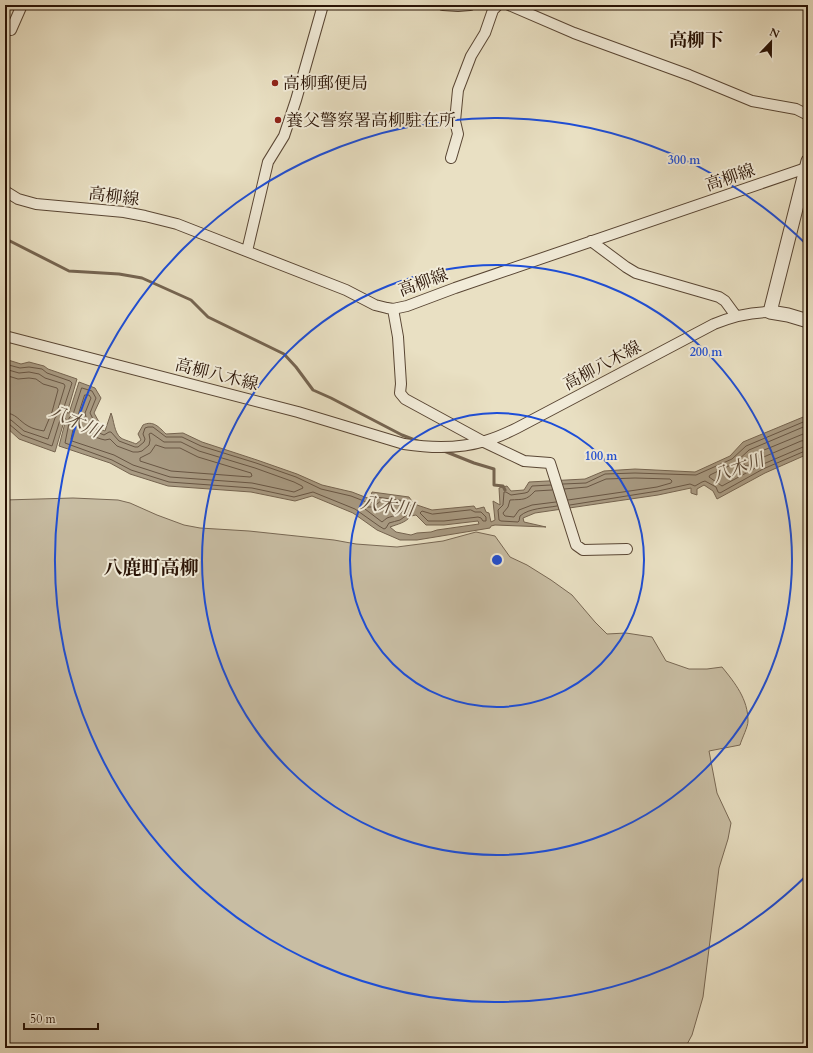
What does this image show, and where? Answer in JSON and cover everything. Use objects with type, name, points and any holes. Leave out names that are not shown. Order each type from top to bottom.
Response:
[{"type":"street","points":[[11,30],[22,5]]},
{"type":"street","points":[[247,251],[268,162],[284,136],[296,100],[323,5]]},
{"type":"street","points":[[443,5],[470,5]]},
{"type":"street","points":[[451,158],[458,134],[456,121],[458,90],[471,56],[485,33],[493,10],[498,5]]},
{"type":"street","points":[[509,5],[574,33],[689,75],[752,101],[796,109],[808,115]]},
{"type":"street","points":[[807,164],[770,312],[788,315],[808,321]]},
{"type":"street","name":"高柳線","points":[[5,191],[18,199],[36,204],[113,211],[156,218],[188,228],[346,290],[375,305],[393,309],[416,303],[807,164]]},
{"type":"street","points":[[590,241],[626,267],[636,272],[719,296],[725,301],[736,316]]},
{"type":"street","points":[[393,309],[398,337],[401,384],[400,393],[405,399],[484,442],[524,461],[550,463],[576,545],[583,550],[627,549]]},
{"type":"street","name":"高柳八木線","points":[[5,336],[262,402],[386,439],[420,446],[450,447],[484,442],[497,438],[714,324],[736,316],[758,312],[770,312]]},
{"type":"shaded area","points":[[73,498],[118,500],[130,503],[184,525],[200,528],[249,531],[334,540],[356,544],[397,547],[443,541],[476,532],[495,536],[510,557],[527,565],[572,595],[607,634],[626,633],[652,637],[666,661],[689,669],[722,667],[736,685],[743,698],[746,706],[748,721],[740,745],[709,751],[717,793],[731,823],[728,839],[719,868],[703,997],[692,1035],[685,1048],[5,1048],[5,500]]},
{"type":"water","name":"八木川","points":[[5,359],[21,364],[29,362],[44,366],[48,369],[77,379],[67,413],[69,413],[79,382],[95,388],[101,398],[94,413],[99,422],[100,429],[105,431],[111,413],[119,436],[122,439],[136,444],[141,440],[138,434],[143,425],[150,423],[158,427],[166,434],[183,433],[202,442],[297,474],[322,485],[352,492],[370,499],[372,492],[409,497],[414,504],[432,510],[474,506],[476,509],[484,507],[486,512],[489,513],[491,522],[495,520],[493,501],[500,505],[499,488],[507,486],[511,491],[524,490],[529,482],[585,479],[604,471],[635,469],[695,472],[730,456],[743,442],[808,415],[808,454],[765,473],[717,499],[713,491],[704,485],[697,489],[697,495],[691,493],[691,488],[658,495],[535,513],[523,518],[524,522],[546,527],[495,525],[491,526],[490,528],[417,540],[400,540],[377,530],[353,513],[312,496],[295,501],[251,492],[168,486],[130,474],[110,463],[59,446],[65,418],[55,452],[19,439],[5,426]],"holes":[[[416,515],[426,525],[444,525],[478,521],[479,524],[411,535],[396,532],[390,527],[404,522],[411,516]]]},
{"type":"waterway","points":[[5,233],[8,240],[69,271],[119,274],[142,278],[191,300],[208,317],[284,354],[313,390],[402,435],[420,442]]},
{"type":"waterway","points":[[444,451],[494,469],[494,485],[503,486],[505,490]]},
{"type":"place","name":"高柳郵便局","points":[[275,83]]},
{"type":"place","name":"養父警察署高柳駐在所","points":[[278,120]]},
{"type":"district","name":"高柳下","points":[[696,40]]},
{"type":"district","name":"八鹿町高柳","points":[[151,567]]}]
